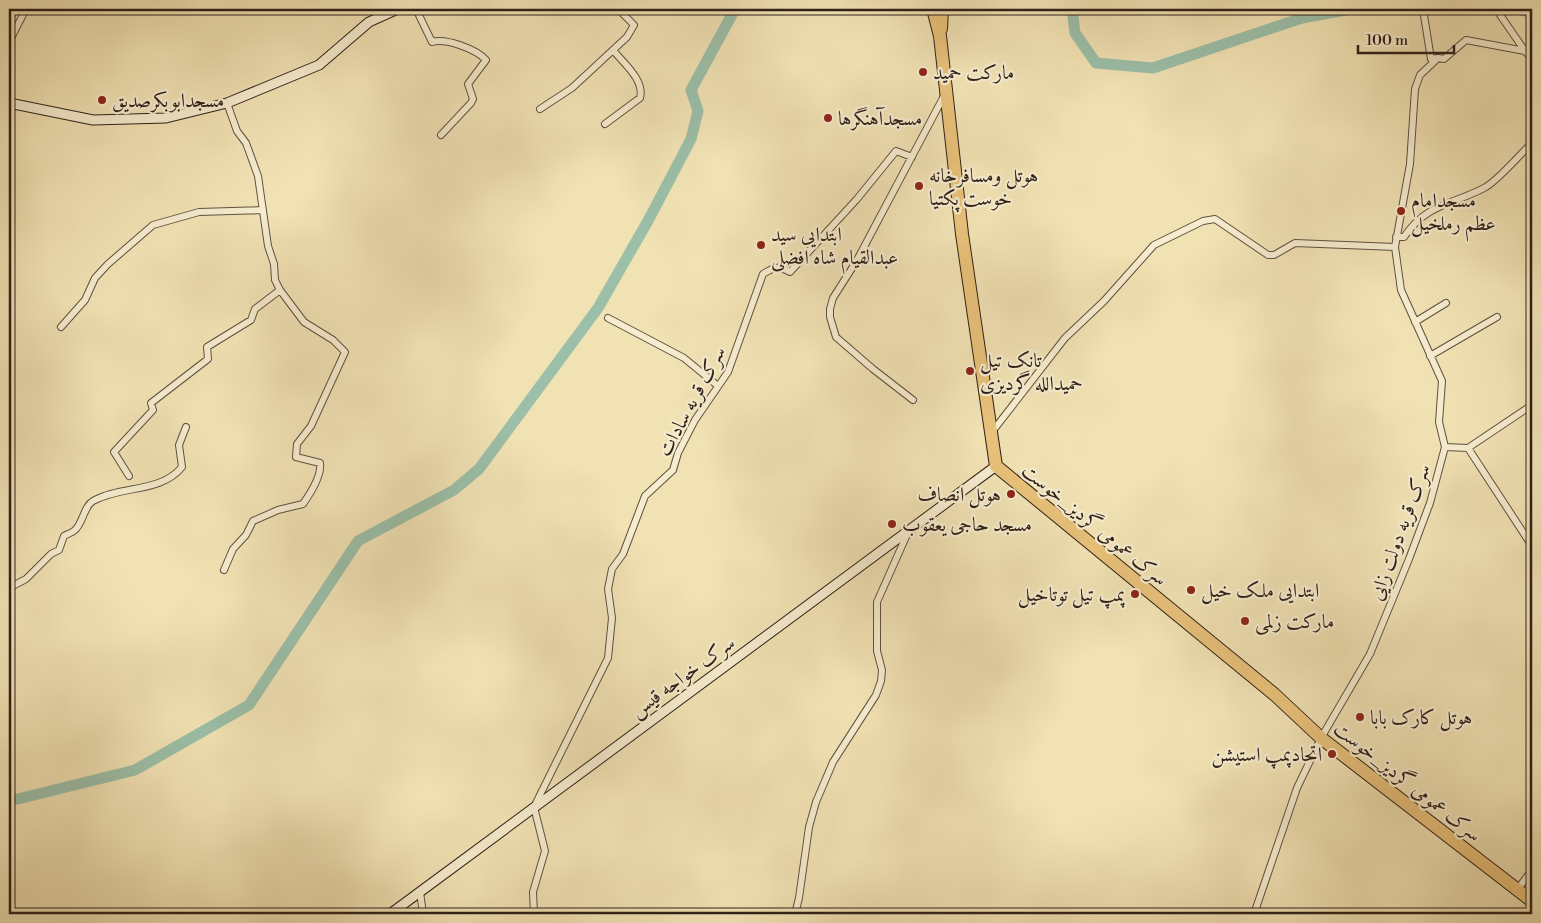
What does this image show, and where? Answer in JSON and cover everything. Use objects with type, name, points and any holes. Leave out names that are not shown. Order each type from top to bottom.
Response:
[{"type":"highway","name":"سرک عمومی گردیز_خوست","points":[[933,9],[940,36],[963,243],[996,466],[1274,694],[1321,738],[1532,902]]},
{"type":"highway","name":"سرک عمومی گردیز_خوست","points":[[940,36],[942,9]]},
{"type":"street","points":[[9,42],[26,9]]},
{"type":"street","points":[[9,104],[92,120],[166,118],[227,103],[319,65],[369,22],[398,9]]},
{"type":"street","points":[[416,9],[432,42],[440,40],[455,45],[482,56],[486,60],[468,84],[473,99],[471,103],[441,135]]},
{"type":"street","points":[[540,109],[572,88],[634,26],[618,9]]},
{"type":"street","points":[[1423,9],[1430,59],[1438,58]]},
{"type":"street","points":[[1496,9],[1532,59]]},
{"type":"street","name":"سرک قریه دولت زایی","points":[[1254,914],[1297,788],[1321,738],[1370,654],[1430,503],[1445,447],[1439,422],[1442,381],[1401,290],[1395,248],[1410,164],[1415,89],[1420,75],[1438,58],[1444,59],[1466,40],[1525,51]]},
{"type":"street","points":[[605,124],[640,98],[642,94],[639,82],[612,50]]},
{"type":"street","points":[[913,400],[836,337],[830,317],[833,298],[856,262],[946,92]]},
{"type":"street","points":[[224,570],[233,549],[246,536],[253,521],[278,510],[303,504],[322,471],[317,460],[296,457],[297,444],[311,426],[345,352],[338,344],[304,322],[280,290],[275,280],[274,264],[268,246],[258,176],[246,143],[237,131],[227,103]]},
{"type":"street","points":[[1396,238],[1404,237],[1414,222],[1439,206],[1486,187],[1532,143]]},
{"type":"street","name":"سرک قریه سادات","points":[[534,807],[608,658],[612,618],[608,589],[612,569],[623,554],[645,496],[673,470],[678,453],[694,420],[728,372],[763,274],[775,266],[790,272],[857,200],[896,151],[912,157]]},
{"type":"street","points":[[61,326],[84,300],[95,278],[108,264],[153,225],[199,212],[254,212],[263,210]]},
{"type":"street","points":[[992,432],[1065,338],[1104,301],[1154,245],[1203,221],[1215,219],[1268,255],[1274,255],[1295,243],[1395,248]]},
{"type":"street","points":[[129,476],[114,452],[153,410],[151,403],[208,359],[207,347],[251,320],[255,309],[280,290]]},
{"type":"street","points":[[1415,322],[1446,303]]},
{"type":"street","points":[[1430,356],[1497,317]]},
{"type":"street","points":[[608,318],[657,342],[684,358],[718,386]]},
{"type":"street","points":[[1445,447],[1468,448],[1532,405]]},
{"type":"street","points":[[9,588],[26,579],[51,554],[59,550],[64,536],[75,530],[91,502],[118,492],[152,486],[174,477],[182,467],[179,445],[186,427]]},
{"type":"street","points":[[1468,448],[1532,546]]},
{"type":"street","name":"سرک خواجه قیس","points":[[390,914],[996,466]]},
{"type":"street","points":[[794,914],[799,898],[809,827],[816,802],[833,762],[876,695],[881,681],[882,670],[877,652],[877,602],[910,530]]},
{"type":"street","points":[[534,807],[545,851],[533,892],[534,914]]},
{"type":"street","points":[[1518,890],[1532,870]]},
{"type":"street","points":[[420,892],[423,914]]},
{"type":"waterway","points":[[9,799],[18,799],[135,770],[249,705],[358,541],[454,490],[479,469],[598,308],[649,219],[691,139],[698,111],[691,90],[735,9]]},
{"type":"waterway","points":[[1072,9],[1075,33],[1096,63],[1153,68],[1302,18],[1351,9]]},
{"type":"waterway","points":[[1518,9],[1532,13]]},
{"type":"place","name":"مارکت حمید","points":[[923,72]]},
{"type":"place","name":"مسجدابوبکرصدیق","points":[[102,100]]},
{"type":"place","name":"مسجدآهنگرها","points":[[828,118]]},
{"type":"place","name":"هوتل ومسافرخانه خوست پکتیا","points":[[919,186]]},
{"type":"place","name":"مسجدامام عظم رملخیل","points":[[1401,211]]},
{"type":"place","name":"ابتدایی سید عبدالقیام شاه افضلی","points":[[761,245]]},
{"type":"place","name":"تانک تیل حمیدالله گردیزی","points":[[970,371]]},
{"type":"place","name":"هوتل انصاف","points":[[1011,494]]},
{"type":"place","name":"مسجد حاجی یعقوب","points":[[892,524]]},
{"type":"place","name":"ابتدایی ملک خیل","points":[[1191,590]]},
{"type":"place","name":"پمپ تیل توتاخیل","points":[[1135,594]]},
{"type":"place","name":"مارکت زلمی","points":[[1245,621]]},
{"type":"place","name":"هوتل کارک بابا","points":[[1360,717]]},
{"type":"place","name":"اتحادپمپ استیشن","points":[[1332,754]]}]
